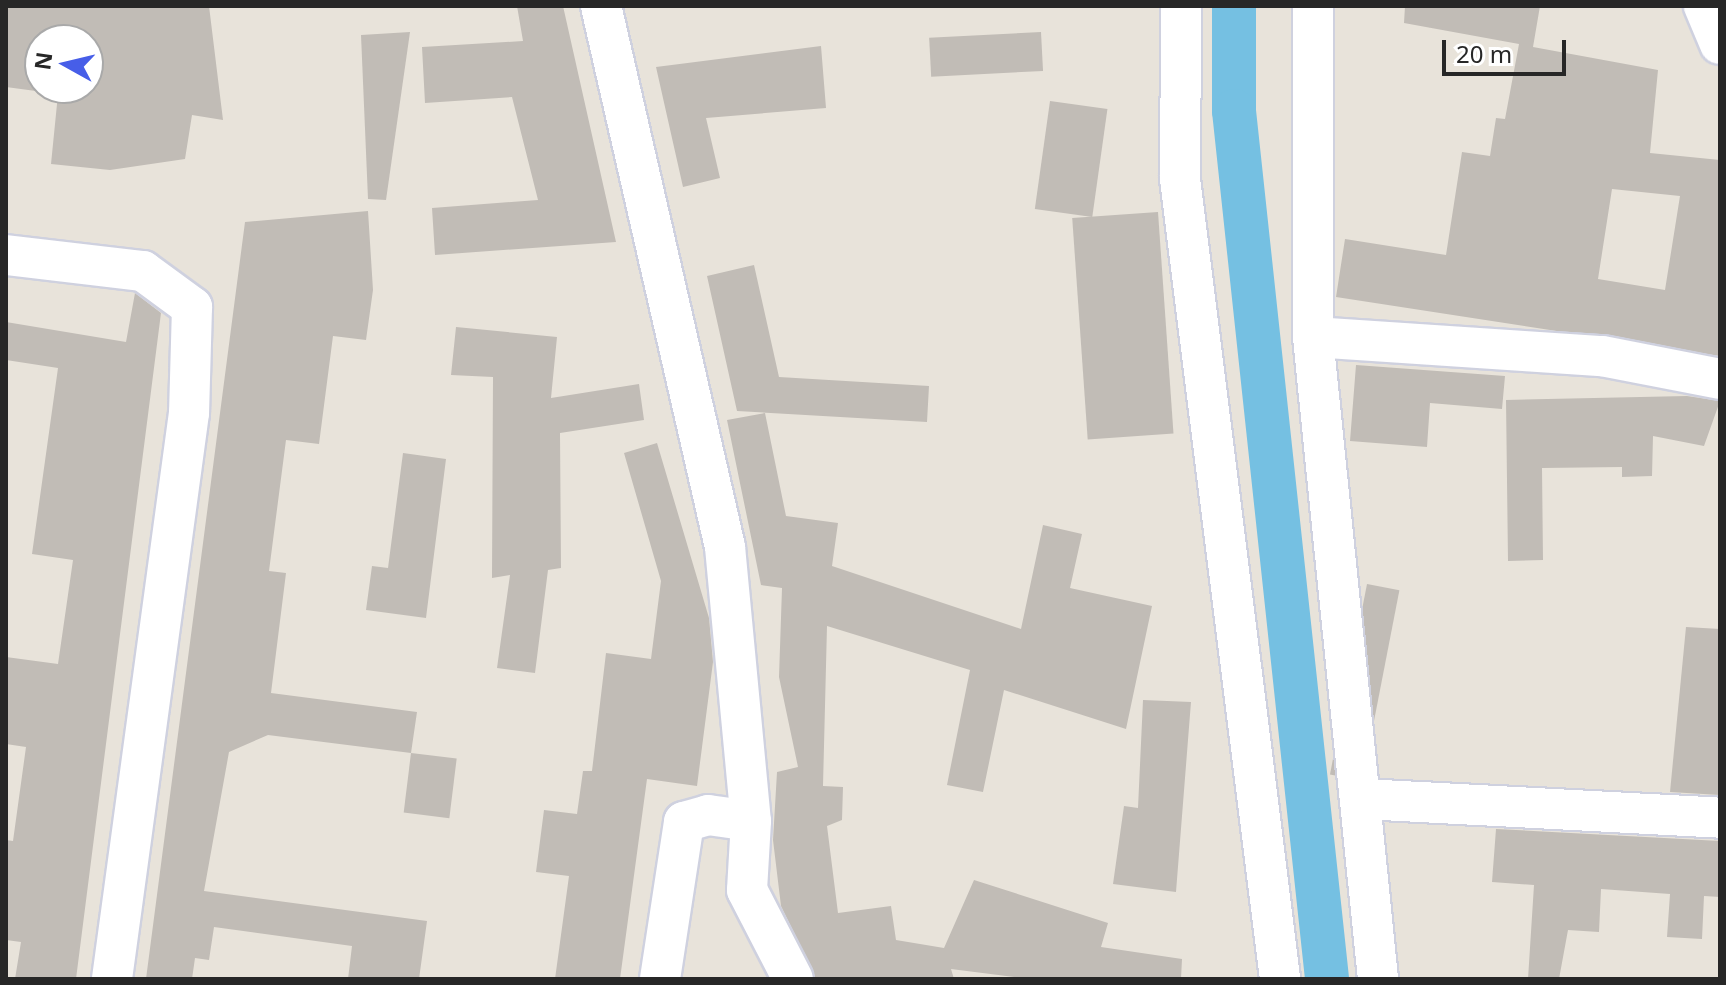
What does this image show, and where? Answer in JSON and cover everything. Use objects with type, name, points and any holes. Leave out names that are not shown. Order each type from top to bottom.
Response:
[{"type":"street","points":[[601,6],[725,547],[751,821],[747,890],[793,979]]},
{"type":"street","points":[[1181,6],[1180,179],[1280,979]]},
{"type":"street","points":[[1313,6],[1313,337],[1363,799],[1378,979]]},
{"type":"street","points":[[1704,6],[1720,44]]},
{"type":"street","points":[[6,255],[143,271],[192,307],[189,413],[112,979]]},
{"type":"street","points":[[1313,337],[1602,356],[1720,379]]},
{"type":"street","points":[[1363,799],[1720,818]]},
{"type":"street","points":[[660,979],[684,822],[708,815],[751,821]]},
{"type":"building","points":[[6,6],[209,6],[223,120],[192,115],[185,159],[110,170],[51,164],[57,104],[104,104],[104,24],[24,24],[24,89],[6,87]]},
{"type":"building","points":[[517,6],[563,6],[616,242],[435,255],[432,208],[538,200],[512,97],[425,103],[422,47],[523,41]]},
{"type":"building","points":[[1405,6],[1540,6],[1533,47],[1658,70],[1650,153],[1720,160],[1720,356],[1336,297],[1345,239],[1446,255],[1462,152],[1490,156],[1496,118],[1505,119],[1519,44],[1404,23]],"holes":[[[1612,189],[1680,196],[1665,290],[1598,279]]]},
{"type":"building","points":[[410,32],[386,200],[368,199],[361,35]]},
{"type":"building","points":[[1041,32],[1043,71],[931,77],[929,38]]},
{"type":"building","points":[[821,46],[826,108],[706,118],[720,178],[683,187],[656,67]]},
{"type":"building","points":[[1050,101],[1107,109],[1092,217],[1035,209]]},
{"type":"building","points":[[368,211],[373,290],[366,340],[333,336],[319,444],[286,440],[269,571],[286,573],[271,693],[417,712],[411,753],[268,735],[229,752],[204,891],[427,921],[419,979],[348,979],[352,946],[214,927],[209,960],[195,958],[192,979],[146,979],[245,222]]},
{"type":"building","points":[[1158,212],[1173,433],[1088,439],[1072,218]]},
{"type":"building","points":[[754,265],[779,377],[929,386],[927,422],[737,411],[707,276]]},
{"type":"building","points":[[135,293],[161,313],[76,979],[15,979],[21,942],[6,940],[6,840],[13,841],[26,747],[6,744],[6,657],[58,664],[73,560],[32,554],[58,368],[6,360],[6,322],[126,342]]},
{"type":"building","points":[[456,327],[557,337],[551,398],[639,384],[644,420],[560,433],[561,568],[548,570],[535,673],[497,668],[510,575],[492,578],[493,377],[451,375]]},
{"type":"building","points":[[1356,365],[1505,376],[1502,409],[1430,403],[1427,447],[1350,441]]},
{"type":"building","points":[[1687,396],[1720,401],[1704,446],[1653,436],[1652,476],[1622,477],[1622,467],[1542,468],[1543,560],[1508,561],[1506,400]]},
{"type":"building","points":[[765,413],[786,516],[838,523],[832,566],[1021,629],[1043,525],[1082,534],[1070,588],[1152,606],[1126,729],[1004,690],[983,792],[947,785],[970,670],[827,626],[823,786],[843,787],[842,820],[827,826],[838,913],[891,906],[896,940],[944,948],[974,880],[1108,923],[1101,947],[1182,959],[1181,979],[1030,979],[951,969],[954,979],[816,979],[781,906],[773,840],[777,772],[798,767],[779,677],[782,588],[761,585],[727,420]]},
{"type":"building","points":[[657,443],[709,618],[713,662],[697,786],[647,779],[620,979],[555,979],[569,876],[536,872],[544,810],[577,814],[583,771],[592,771],[606,653],[651,659],[661,581],[624,453]]},
{"type":"building","points":[[403,453],[446,459],[426,618],[366,610],[372,566],[388,568]]},
{"type":"building","points":[[1367,584],[1399,590],[1362,781],[1330,774]]},
{"type":"building","points":[[1686,627],[1720,629],[1720,795],[1670,792]]},
{"type":"building","points":[[1143,700],[1191,702],[1176,892],[1113,884],[1124,806],[1138,808]]},
{"type":"building","points":[[411,753],[457,759],[449,818],[404,813]]},
{"type":"building","points":[[1496,829],[1720,841],[1720,897],[1704,896],[1702,939],[1667,937],[1670,894],[1601,889],[1599,932],[1568,930],[1559,979],[1528,979],[1534,885],[1492,882]]},
{"type":"waterway","points":[[1234,6],[1234,111],[1327,979]]}]
